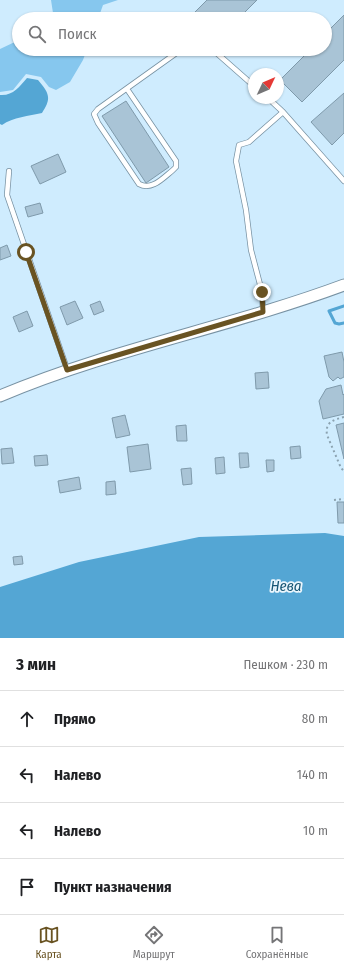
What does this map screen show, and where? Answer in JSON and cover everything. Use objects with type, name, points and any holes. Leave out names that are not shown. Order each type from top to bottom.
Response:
[{"type":"street","points":[[0,396],[67,370],[263,312],[344,285]]},
{"type":"lane","points":[[127,89],[176,161],[176,167],[173,170],[151,186],[144,187],[139,184],[98,123],[94,114],[98,109],[172,56]]},
{"type":"lane","points":[[220,56],[248,81]]},
{"type":"lane","points":[[275,104],[284,112],[344,181]]},
{"type":"lane","points":[[263,312],[262,292],[251,250],[246,210],[236,161],[239,145],[248,142],[284,112]]},
{"type":"lane","points":[[9,171],[7,195],[67,370]]},
{"type":"path","points":[[344,417],[332,420],[328,423],[326,430],[341,468],[344,471]]},
{"type":"path","points":[[334,500],[344,499]]},
{"type":"shaded area","points":[[51,0],[118,0],[103,5],[100,12],[53,12]]},
{"type":"shaded area","points":[[12,43],[12,56],[84,56],[70,82],[56,90],[49,87],[41,77],[26,74],[13,90],[0,92],[0,49]]},
{"type":"water","points":[[27,78],[38,80],[47,92],[48,99],[45,108],[42,113],[16,118],[2,125],[0,124],[0,95],[9,94],[18,88]]},
{"type":"water","name":"Нева","points":[[325,533],[344,536],[344,638],[0,638],[0,587],[79,562],[199,537]]},
{"type":"building","points":[[207,0],[257,0],[245,12],[195,12]]},
{"type":"building","points":[[344,15],[344,60],[302,102],[284,84],[284,76],[304,56],[332,56],[332,27]]},
{"type":"building","points":[[344,93],[344,133],[332,145],[311,122]]},
{"type":"building","points":[[126,101],[169,167],[146,183],[102,116]]},
{"type":"building","points":[[58,154],[66,172],[40,184],[31,166]]},
{"type":"building","points":[[40,203],[43,213],[28,217],[25,207]]},
{"type":"building","points":[[7,245],[11,256],[0,260],[0,248]]},
{"type":"building","points":[[75,301],[83,318],[67,325],[60,307]]},
{"type":"building","points":[[100,301],[104,311],[94,315],[90,305]]},
{"type":"building","points":[[27,311],[33,326],[19,332],[13,317]]},
{"type":"building","points":[[342,352],[344,377],[340,379],[338,377],[333,381],[329,377],[324,356]]},
{"type":"building","points":[[268,372],[269,388],[256,389],[255,373]]},
{"type":"building","points":[[341,385],[343,395],[344,394],[344,414],[323,419],[319,401],[326,389]]},
{"type":"building","points":[[125,415],[130,435],[116,438],[112,418]]},
{"type":"building","points":[[344,423],[344,459],[336,425]]},
{"type":"building","points":[[186,425],[187,441],[177,441],[176,426]]},
{"type":"building","points":[[148,444],[151,469],[130,472],[127,447]]},
{"type":"building","points":[[300,446],[301,458],[291,459],[290,447]]},
{"type":"building","points":[[12,448],[14,463],[2,464],[1,449]]},
{"type":"building","points":[[239,453],[248,453],[249,467],[240,468]]},
{"type":"building","points":[[47,455],[48,465],[35,466],[34,456]]},
{"type":"building","points":[[224,457],[225,473],[216,474],[215,458]]},
{"type":"building","points":[[266,460],[274,460],[274,471],[267,472]]},
{"type":"building","points":[[191,468],[192,484],[183,485],[181,469]]},
{"type":"building","points":[[79,477],[81,489],[60,493],[58,481]]},
{"type":"building","points":[[115,481],[116,494],[106,495],[106,482]]},
{"type":"building","points":[[337,502],[344,502],[344,523],[338,523]]},
{"type":"building","points":[[22,556],[23,564],[14,565],[13,557]]},
{"type":"waterway","points":[[344,306],[329,311],[335,323],[344,323]]},
{"type":"route","points":[[26,252],[67,370],[263,312],[262,292]]}]
